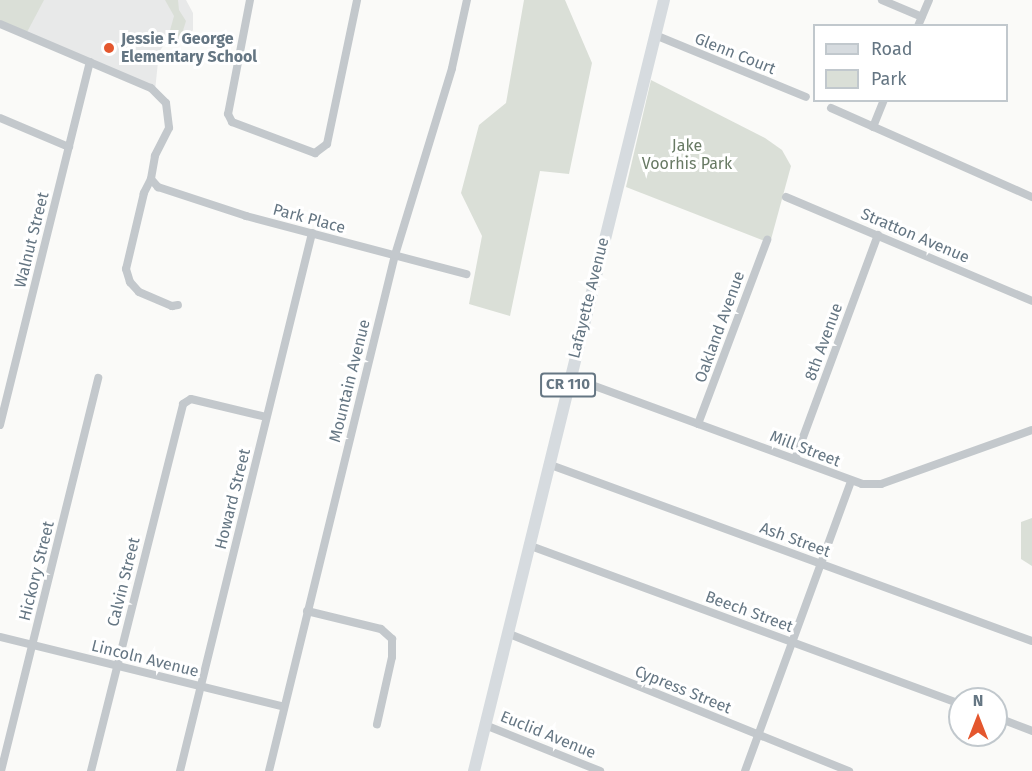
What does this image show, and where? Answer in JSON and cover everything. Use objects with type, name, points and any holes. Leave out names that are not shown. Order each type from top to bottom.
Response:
[{"type":"main road","name":"Lafayette Avenue","points":[[474,771],[664,0]]},
{"type":"street","points":[[250,0],[228,112],[232,122],[315,153],[327,144],[357,0]]},
{"type":"street","name":"Mountain Avenue","points":[[268,771],[395,255],[452,68],[467,0]]},
{"type":"street","points":[[882,0],[922,17]]},
{"type":"street","points":[[919,24],[929,0]]},
{"type":"street","points":[[0,24],[155,91],[166,104],[169,125],[155,156],[151,179],[144,193],[128,261],[127,276],[139,292],[167,305],[178,305]]},
{"type":"street","name":"Glenn Court","points":[[655,35],[806,97]]},
{"type":"street","name":"Walnut Street","points":[[0,425],[90,62]]},
{"type":"street","points":[[873,126],[883,102]]},
{"type":"street","points":[[831,108],[1032,196]]},
{"type":"street","points":[[0,118],[69,147]]},
{"type":"street","name":"Park Place","points":[[151,179],[158,188],[312,233],[466,274]]},
{"type":"street","name":"Stratton Avenue","points":[[786,197],[1032,301]]},
{"type":"street","name":"Howard Street","points":[[180,771],[312,233]]},
{"type":"street","name":"8th Avenue","points":[[795,459],[878,235]]},
{"type":"street","name":"Oakland Avenue","points":[[698,424],[767,240]]},
{"type":"street","name":"Mill Street","points":[[570,377],[795,459],[850,482],[881,484],[1032,430]]},
{"type":"street","name":"Hickory Street","points":[[2,771],[98,378]]},
{"type":"street","name":"Calvin Street","points":[[91,771],[183,404],[186,400],[266,417]]},
{"type":"street","name":"Ash Street","points":[[548,464],[1032,640]]},
{"type":"street","points":[[745,771],[850,482]]},
{"type":"street","name":"Beech Street","points":[[528,545],[948,700]]},
{"type":"street","points":[[307,611],[381,628],[392,639],[392,657],[377,724]]},
{"type":"street","name":"Cypress Street","points":[[507,633],[849,771]]},
{"type":"street","name":"Lincoln Avenue","points":[[0,637],[284,707]]},
{"type":"street","points":[[1008,721],[1032,730]]},
{"type":"street","name":"Euclid Avenue","points":[[485,725],[600,771]]},
{"type":"shaded area","name":"Jessie F. George Elementary School","points":[[0,0],[186,0],[193,13],[193,30],[185,42],[164,45],[159,52],[155,91],[32,38]]},
{"type":"green space","points":[[0,0],[44,0],[25,36],[0,21]]},
{"type":"green space","points":[[165,0],[178,0],[179,10],[186,21],[181,37],[169,34],[174,16]]},
{"type":"green space","points":[[524,0],[565,0],[592,63],[569,174],[540,171],[510,316],[469,304],[482,236],[461,193],[479,125],[506,103]]},
{"type":"green space","name":"Jake Voorhis Park","points":[[651,80],[765,138],[782,150],[791,166],[770,243],[626,187]]},
{"type":"green space","points":[[1032,518],[1032,566],[1021,559],[1021,522]]},
{"type":"place","name":"Jessie F. George Elementary School","points":[[109,48]]}]
